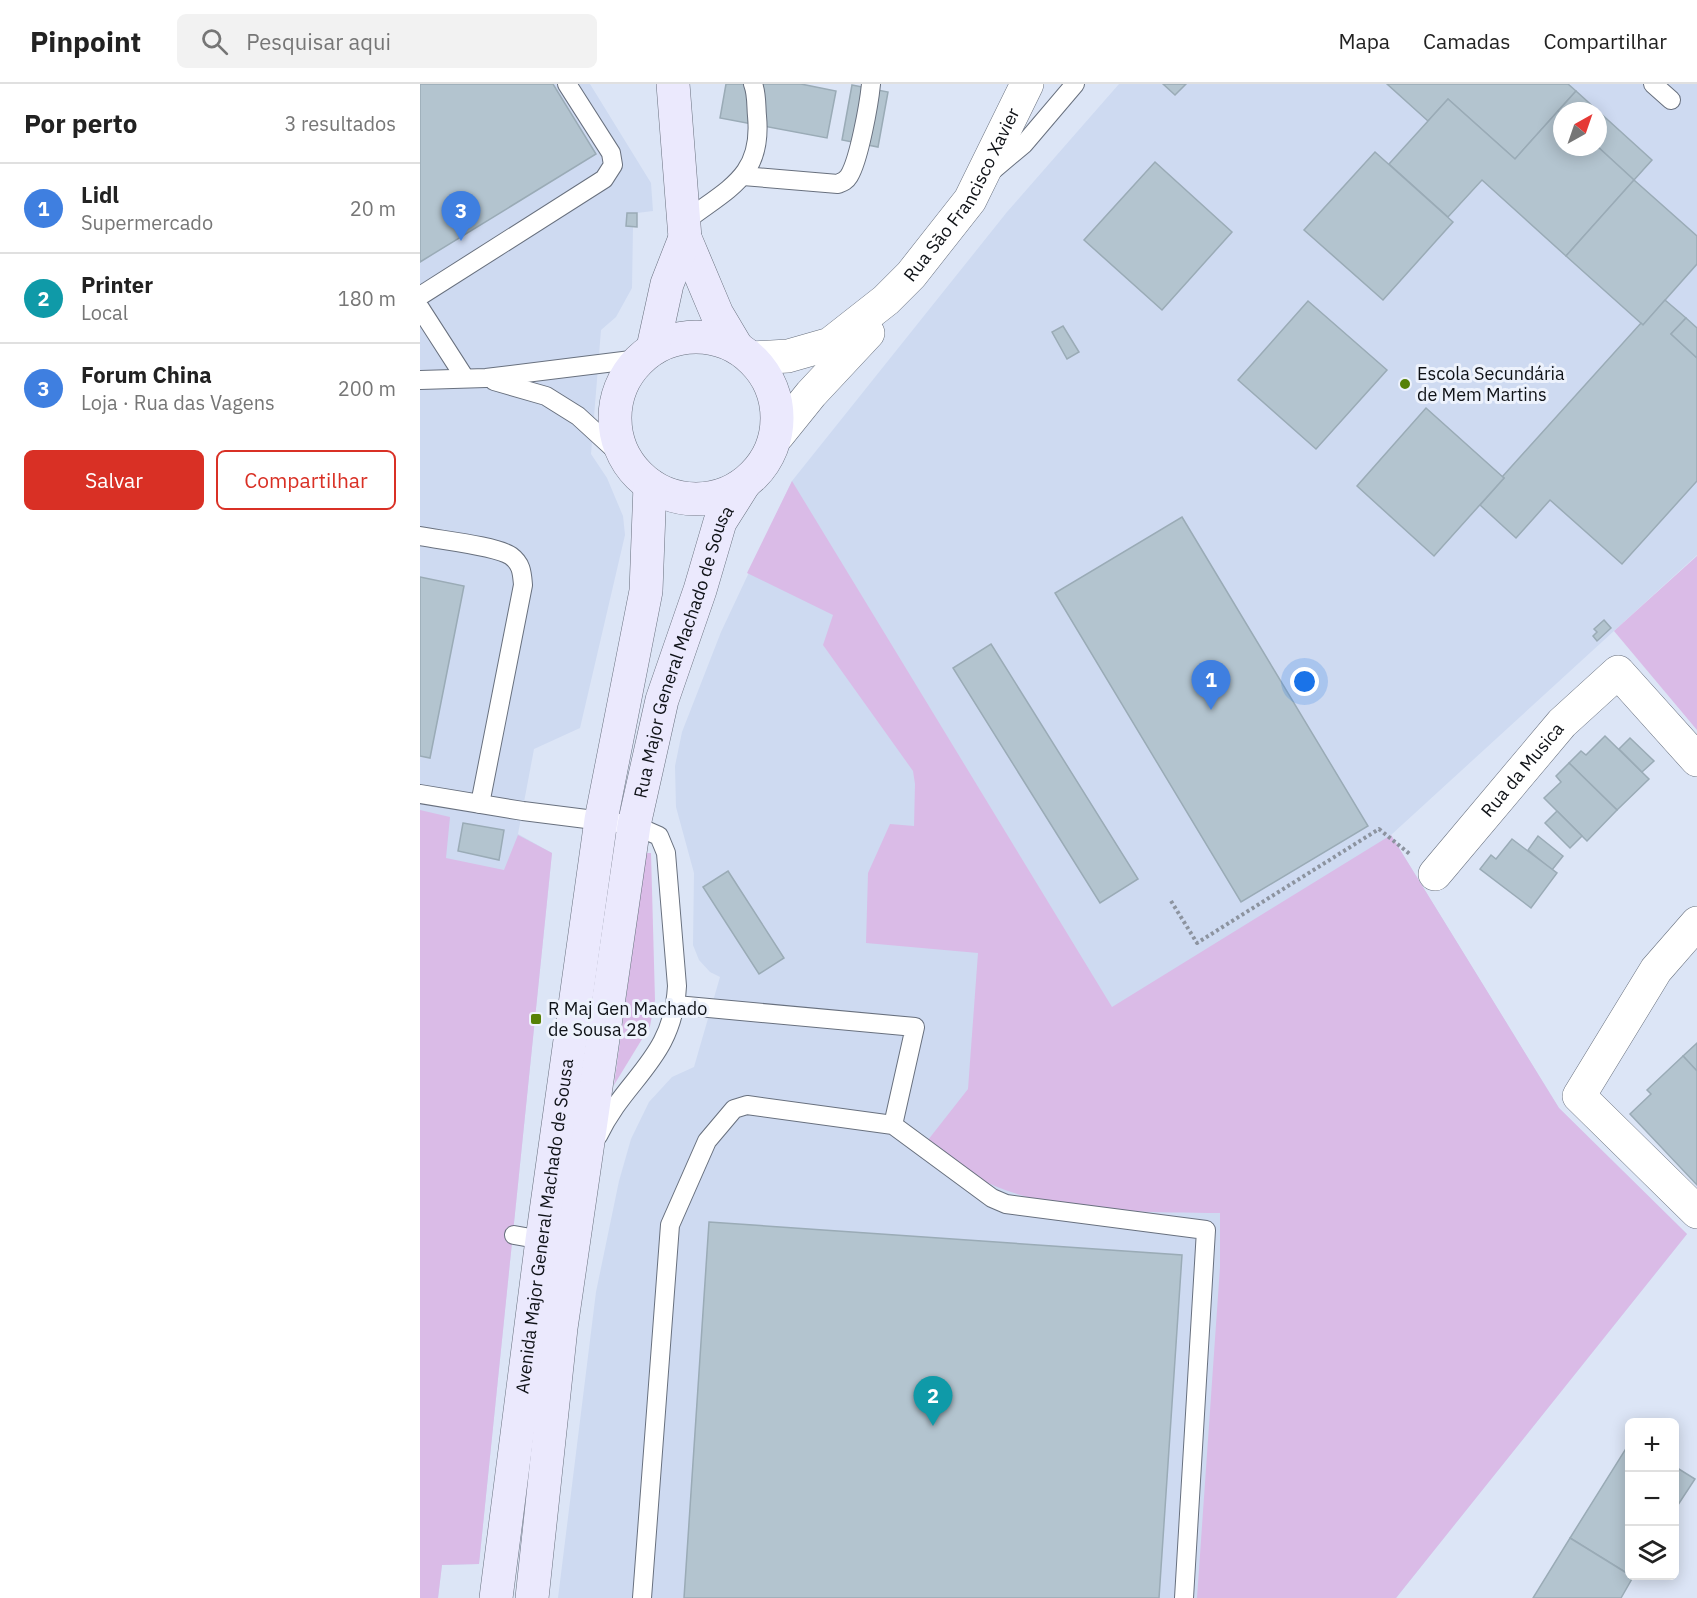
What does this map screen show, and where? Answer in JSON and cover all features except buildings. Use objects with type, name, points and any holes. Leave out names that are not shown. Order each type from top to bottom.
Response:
[{"type":"street","points":[[673,84],[684,231],[717,314],[772,387],[778,414],[778,435],[757,473],[724,496],[701,500],[674,496],[650,485],[626,460],[616,435],[615,408],[623,381],[646,354],[680,337],[709,337],[744,352]]},
{"type":"street","name":"Rua São Francisco Xavier","points":[[744,352],[788,356],[830,344],[886,300],[939,240],[970,200],[1027,84]]},
{"type":"street","points":[[646,354],[684,231]]},
{"type":"street","name":"Rua São Francisco Xavier","points":[[778,435],[811,394],[867,335],[886,300]]},
{"type":"street","name":"Rua Major General Machado de Sousa","points":[[634,825],[662,700],[700,590],[720,522],[744,484]]},
{"type":"street","name":"Rua Major General Machado de Sousa","points":[[601,820],[646,591],[650,485]]},
{"type":"street","name":"Rua da Musica","points":[[1435,874],[1562,723],[1618,672],[1697,760]]},
{"type":"street","name":"Avenida Major General Machado de Sousa","points":[[496,1598],[528,1238],[601,820]]},
{"type":"street","name":"Avenida Major General Machado de Sousa","points":[[532,1598],[561,1328],[634,825]]},
{"type":"street","points":[[1697,923],[1656,970],[1579,1096],[1697,1212]]},
{"type":"lane","points":[[420,296],[604,179],[613,165],[611,153],[567,84]]},
{"type":"lane","points":[[684,231],[743,176],[753,163],[759,137],[753,84]]},
{"type":"lane","points":[[743,176],[838,184],[846,181],[851,173],[859,143],[871,84]]},
{"type":"lane","points":[[982,179],[1024,144],[1075,84]]},
{"type":"lane","points":[[1653,84],[1671,100]]},
{"type":"lane","points":[[420,308],[465,378]]},
{"type":"lane","points":[[420,380],[486,378],[646,354]]},
{"type":"lane","points":[[486,378],[546,396],[578,416],[626,460]]},
{"type":"lane","points":[[420,536],[497,551],[512,556],[522,569],[523,585],[480,804]]},
{"type":"lane","points":[[420,794],[634,825],[659,836],[666,853],[676,1005],[664,1042],[654,1058],[610,1112],[583,1170]]},
{"type":"lane","points":[[676,1005],[915,1027],[893,1125]]},
{"type":"lane","points":[[642,1598],[666,1249],[670,1225],[708,1141],[734,1109],[747,1105],[893,1125],[992,1198],[1006,1204],[1206,1230],[1184,1598]]},
{"type":"path","points":[[1171,901],[1197,943],[1379,829],[1435,874]]},
{"type":"shaded area","points":[[420,84],[590,84],[651,183],[653,211],[637,213],[637,227],[633,227],[632,288],[616,317],[601,330],[591,454],[607,478],[623,516],[625,535],[580,728],[534,749],[518,834],[552,853],[479,1564],[442,1565],[438,1598],[420,1598]]},
{"type":"shaded area","points":[[1119,84],[1697,84],[1697,555],[1391,835],[1559,1108],[1687,1234],[1396,1598],[558,1598],[596,1292],[619,1181],[631,1139],[649,1102],[672,1077],[694,1067],[720,977],[710,972],[699,960],[693,945],[694,873],[676,807],[675,766],[682,732],[721,632],[792,481],[1007,212]]},
{"type":"shaded area","points":[[792,481],[1112,1007],[1391,835],[1559,1108],[1687,1234],[1396,1598],[1197,1598],[1220,1267],[1220,1213],[1127,1211],[1061,1204],[1030,1198],[975,1176],[928,1140],[968,1089],[978,953],[866,943],[868,873],[890,824],[914,826],[913,771],[823,645],[833,615],[747,573]]},
{"type":"shaded area","points":[[1697,556],[1697,730],[1614,631]]},
{"type":"shaded area","points":[[420,810],[450,817],[446,858],[504,870],[518,835],[552,853],[479,1564],[442,1565],[438,1598],[420,1598]]},
{"type":"shaded area","points":[[646,853],[651,853],[655,1000],[650,1026],[614,1085]]},
{"type":"place","name":"Forum China","points":[[461,241]]},
{"type":"place","name":"Escola Secundária de Mem Martins","points":[[1405,384]]},
{"type":"place","name":"Lidl","points":[[1211,710]]},
{"type":"place","name":"R Maj Gen Machado de Sousa 28","points":[[536,1019]]},
{"type":"place","name":"Printer","points":[[933,1426]]}]
